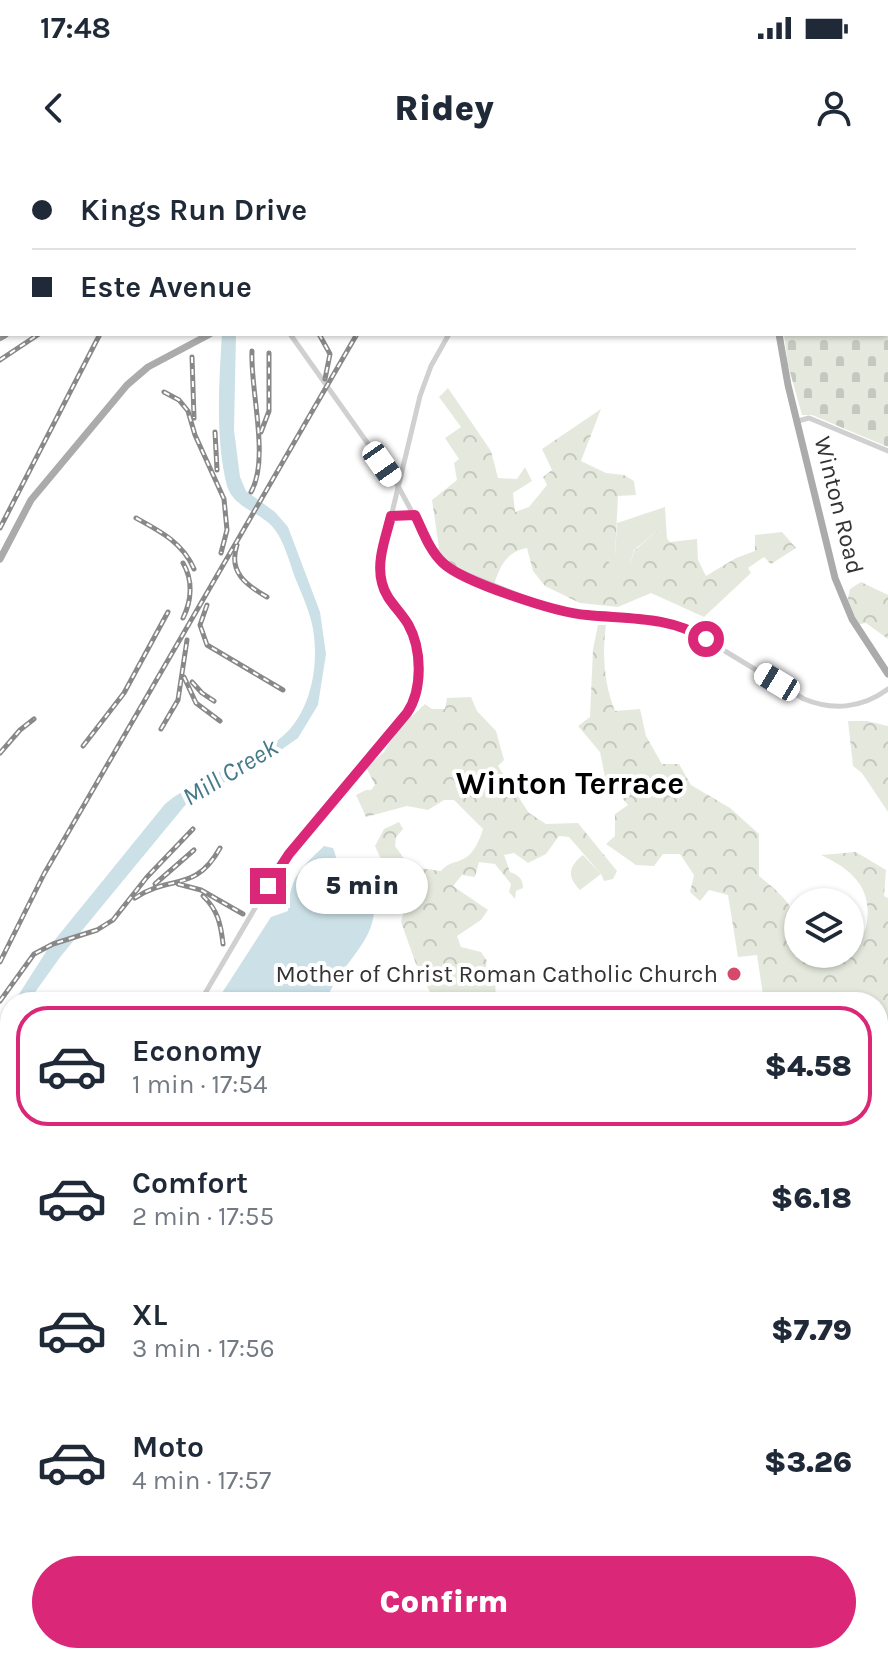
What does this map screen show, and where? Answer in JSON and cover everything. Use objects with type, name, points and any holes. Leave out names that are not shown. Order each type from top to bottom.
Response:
[{"type":"main road","points":[[0,559],[31,500],[127,385],[148,367],[206,336]]},
{"type":"main road","name":"Winton Road","points":[[779,336],[788,385],[835,578],[852,619],[888,674]]},
{"type":"street","points":[[291,336],[398,486],[433,551],[446,566],[532,602],[571,613],[659,620],[687,628],[804,699],[819,704],[834,707],[853,705],[868,701],[888,689]]},
{"type":"street","points":[[206,992],[282,863],[407,713],[415,698],[419,678],[413,634],[388,599],[380,574],[381,555],[420,396],[431,366],[448,336]]},
{"type":"street","points":[[798,421],[809,418],[888,451]]},
{"type":"street","points":[[391,516],[415,515]]},
{"type":"green space","points":[[784,336],[888,336],[888,447],[812,415],[802,415],[788,365]]},
{"type":"green space","points":[[448,388],[491,451],[498,478],[517,479],[525,467],[532,481],[513,493],[515,512],[529,507],[547,485],[543,477],[552,470],[542,449],[601,409],[581,461],[606,473],[624,475],[634,481],[636,495],[618,496],[615,556],[630,565],[634,551],[659,529],[670,542],[697,539],[698,560],[706,576],[755,551],[755,535],[782,532],[796,548],[771,564],[764,557],[748,568],[751,573],[704,617],[651,593],[618,607],[580,603],[545,586],[533,571],[527,548],[505,561],[494,585],[456,569],[435,550],[439,548],[432,500],[457,480],[454,463],[459,459],[445,438],[461,427],[439,397]]},
{"type":"green space","points":[[665,507],[667,539],[658,530],[634,550],[630,565],[618,574],[608,561],[615,556],[617,523]]},
{"type":"green space","points":[[861,582],[888,595],[888,639],[866,623],[856,625],[846,606],[850,589]]},
{"type":"green space","points":[[598,625],[606,625],[605,669],[615,711],[640,709],[646,736],[662,764],[679,764],[691,785],[730,808],[759,834],[759,876],[784,899],[784,968],[864,968],[864,932],[868,909],[864,888],[849,872],[821,855],[856,852],[886,870],[884,896],[888,898],[888,992],[763,992],[757,955],[738,957],[728,895],[709,890],[700,901],[690,892],[694,875],[680,854],[663,854],[654,866],[636,865],[606,844],[615,836],[615,814],[628,805],[605,777],[600,752],[578,726],[590,717],[593,649]]},
{"type":"green space","points":[[471,697],[477,711],[496,731],[504,760],[498,766],[529,813],[546,824],[578,823],[617,871],[613,879],[604,881],[569,837],[559,836],[546,854],[528,863],[514,853],[504,855],[510,872],[522,882],[523,888],[516,891],[515,899],[509,892],[511,884],[495,864],[479,862],[475,877],[462,875],[453,886],[488,910],[481,920],[457,936],[461,947],[481,952],[487,961],[485,973],[495,980],[496,992],[430,992],[401,922],[404,911],[375,846],[384,829],[399,822],[403,829],[396,837],[395,846],[410,867],[441,871],[468,856],[483,829],[454,800],[444,800],[428,810],[407,806],[366,817],[356,795],[371,790],[375,785],[366,767],[384,752],[398,729],[425,704],[432,709],[445,709],[447,698]]},
{"type":"green space","points":[[848,721],[888,726],[888,812],[862,773],[853,766]]},
{"type":"green space","points":[[583,855],[601,874],[580,890],[571,871]]},
{"type":"water","name":"Mill Creek","points":[[222,336],[236,336],[234,430],[240,477],[246,491],[275,512],[288,527],[320,612],[326,654],[318,705],[298,738],[248,773],[207,789],[187,803],[61,956],[35,992],[20,992],[49,947],[165,804],[179,793],[247,759],[277,740],[298,718],[310,692],[315,648],[308,609],[278,535],[263,519],[236,500],[227,486],[219,430]]},
{"type":"water","points":[[324,846],[333,848],[342,885],[349,887],[363,874],[372,893],[374,912],[371,926],[330,992],[223,992],[271,917],[288,911],[294,882]]},
{"type":"railway","points":[[0,360],[36,336]]},
{"type":"railway","points":[[0,528],[99,336]]},
{"type":"railway","points":[[320,336],[330,354],[325,379]]},
{"type":"railway","points":[[0,962],[44,874],[356,336]]},
{"type":"railway","points":[[251,492],[259,462],[252,351]]},
{"type":"railway","points":[[261,432],[269,411],[269,353]]},
{"type":"railway","points":[[192,357],[194,418]]},
{"type":"railway","points":[[164,392],[179,400],[188,411],[195,435],[224,499],[227,530],[221,553]]},
{"type":"railway","points":[[215,432],[217,470]]},
{"type":"railway","points":[[136,518],[177,545],[194,569]]},
{"type":"railway","points":[[237,545],[235,563],[241,577],[267,597]]},
{"type":"railway","points":[[183,563],[190,590],[183,618]]},
{"type":"railway","points":[[207,605],[200,625],[207,645],[283,690]]},
{"type":"railway","points":[[83,746],[124,693],[168,612]]},
{"type":"railway","points":[[161,729],[178,700],[187,640]]},
{"type":"railway","points":[[184,677],[196,703],[220,721]]},
{"type":"railway","points":[[192,682],[214,701]]},
{"type":"railway","points":[[0,753],[34,719]]},
{"type":"railway","points":[[7,992],[34,954],[53,944],[97,930],[113,920],[147,877],[193,829]]},
{"type":"railway","points":[[135,898],[160,886],[192,877],[211,862],[220,848]]},
{"type":"railway","points":[[155,884],[194,850]]},
{"type":"railway","points":[[178,884],[201,890],[243,914]]},
{"type":"railway","points":[[203,896],[218,918],[223,944]]},
{"type":"place","name":"Mother of Christ Roman Catholic Church","points":[[734,974]]},
{"type":"district","name":"Winton Terrace","points":[[570,783]]},
{"type":"route","points":[[268,886],[289,854],[407,713],[415,698],[419,678],[413,634],[388,599],[379,567],[391,516],[415,515],[433,551],[446,566],[532,602],[583,615],[668,622],[690,629],[706,639]]}]
